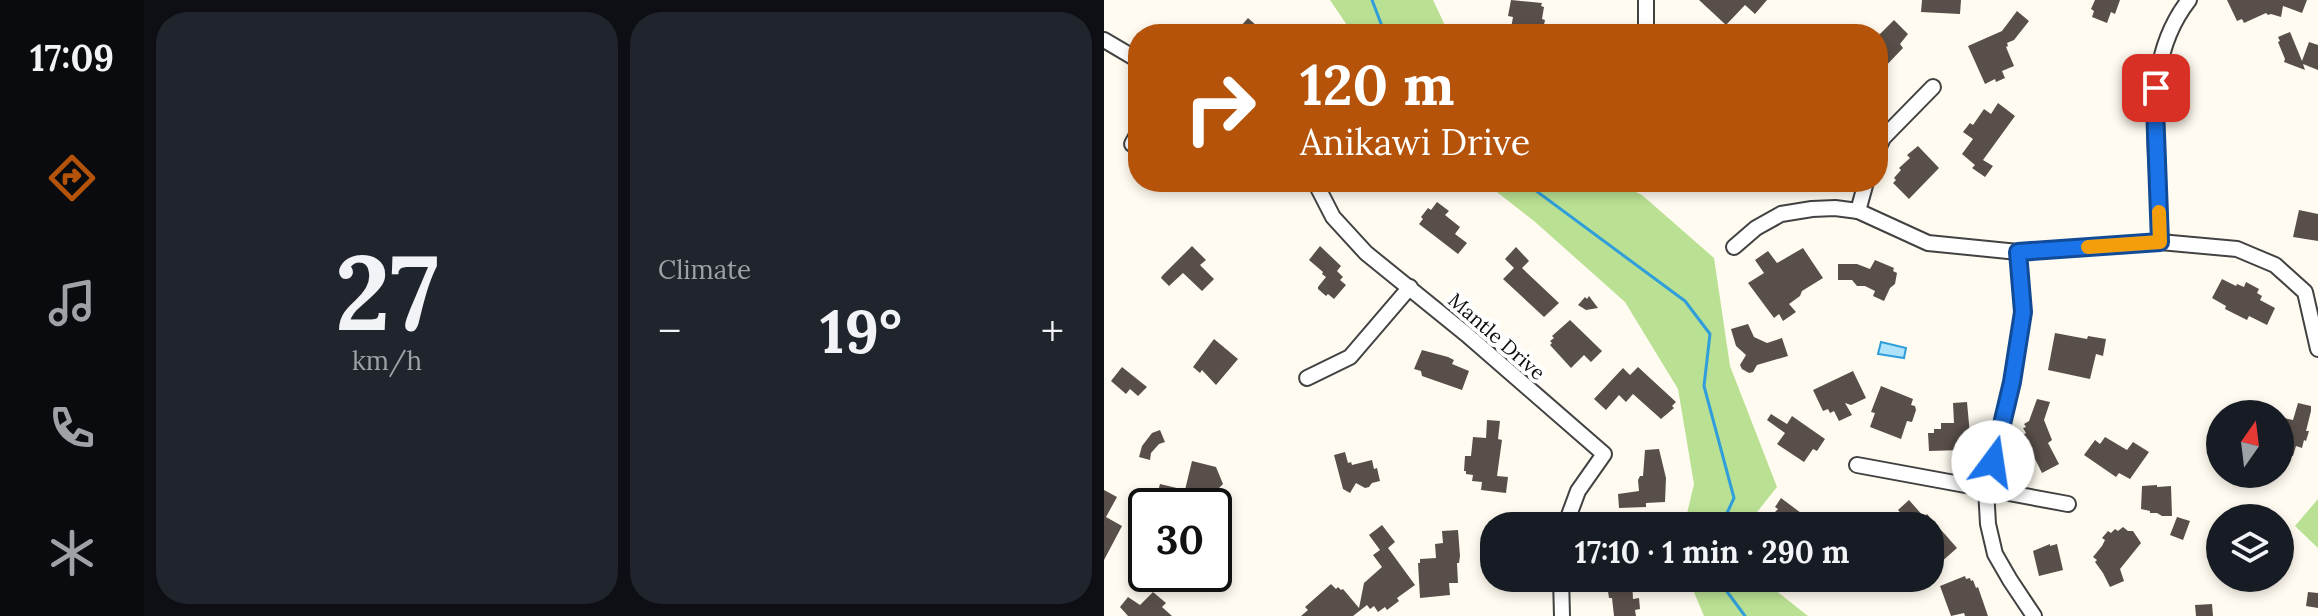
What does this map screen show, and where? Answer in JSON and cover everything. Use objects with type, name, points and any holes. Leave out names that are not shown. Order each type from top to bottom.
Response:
[{"type":"street","points":[[1646,0],[1646,24]]},
{"type":"street","points":[[2160,242],[2155,107],[2157,70],[2166,39],[2189,0]]},
{"type":"street","points":[[1104,40],[1128,54]]},
{"type":"street","points":[[1888,133],[1933,87]]},
{"type":"street","name":"Mantle Drive","points":[[1320,192],[1333,217],[1366,253],[1410,287],[1604,454],[1578,491],[1570,512]]},
{"type":"street","points":[[1858,211],[1863,192]]},
{"type":"street","points":[[1734,247],[1756,228],[1781,214],[1812,209],[1858,211],[1928,243],[2018,252],[2160,242],[2237,249],[2275,265],[2312,288],[2318,349]]},
{"type":"street","points":[[2018,252],[2023,312],[2012,382],[1986,489],[1988,524],[1995,554],[2034,616]]},
{"type":"street","points":[[1307,378],[1350,357],[1410,287]]},
{"type":"street","points":[[1857,465],[2068,504]]},
{"type":"street","points":[[1561,592],[1562,616]]},
{"type":"green space","points":[[1330,0],[1433,0],[1444,24],[1346,24]]},
{"type":"green space","points":[[1497,192],[1636,192],[1714,258],[1730,366],[1777,487],[1757,512],[1687,512],[1694,484],[1678,389],[1625,302]]},
{"type":"green space","points":[[2318,499],[2318,548],[2295,526]]},
{"type":"green space","points":[[1694,592],[1778,592],[1808,616],[1704,616]]},
{"type":"water","points":[[1881,342],[1906,348],[1904,358],[1878,354]]},
{"type":"building","points":[[1511,0],[1542,3],[1542,19],[1545,20],[1544,24],[1512,24],[1513,17],[1508,16]]},
{"type":"building","points":[[1699,0],[1767,0],[1755,14],[1745,5],[1725,24]]},
{"type":"building","points":[[1922,0],[1961,0],[1960,14],[1921,12]]},
{"type":"building","points":[[2095,0],[2120,0],[2115,14],[2111,12],[2107,23],[2092,17]]},
{"type":"building","points":[[2227,0],[2307,0],[2302,13],[2283,6],[2281,17],[2266,13],[2244,23],[2242,19],[2237,21]]},
{"type":"building","points":[[2017,11],[2029,21],[2014,40],[2007,43],[2014,66],[2002,71],[2005,78],[1985,84],[1968,46],[2002,31]]},
{"type":"building","points":[[1894,20],[1908,34],[1900,44],[1903,48],[1888,64],[1888,26]]},
{"type":"building","points":[[2290,32],[2302,61],[2309,42],[2318,45],[2318,70],[2303,64],[2305,70],[2284,62],[2278,37]]},
{"type":"building","points":[[1998,103],[2015,116],[1983,160],[1993,166],[1985,177],[1972,168],[1975,165],[1962,154],[1973,139],[1963,132],[1970,123],[1973,125],[1984,109],[1991,114]]},
{"type":"building","points":[[1918,146],[1939,168],[1909,199],[1893,183],[1901,170],[1899,168],[1910,158],[1907,155]]},
{"type":"building","points":[[1437,202],[1449,211],[1445,215],[1460,227],[1455,234],[1467,243],[1458,254],[1419,224],[1428,208],[1431,210]]},
{"type":"building","points":[[2299,210],[2318,214],[2318,241],[2293,237]]},
{"type":"building","points":[[1192,246],[1206,260],[1200,265],[1214,279],[1202,291],[1183,273],[1169,286],[1162,276]]},
{"type":"building","points":[[1320,246],[1341,266],[1337,271],[1346,285],[1334,299],[1318,289],[1326,277],[1309,260]]},
{"type":"building","points":[[1516,247],[1529,261],[1522,268],[1559,303],[1544,317],[1503,279],[1514,268],[1505,259]]},
{"type":"building","points":[[1803,248],[1823,278],[1802,291],[1789,304],[1796,312],[1783,321],[1779,314],[1774,318],[1748,283],[1764,273],[1755,260],[1768,251],[1777,263]]},
{"type":"building","points":[[1875,260],[1894,268],[1893,271],[1897,273],[1895,284],[1884,301],[1873,296],[1875,291],[1857,286],[1852,280],[1838,280],[1838,264],[1857,264],[1870,269]]},
{"type":"building","points":[[2222,279],[2244,287],[2246,282],[2259,289],[2260,300],[2275,308],[2267,325],[2249,316],[2247,320],[2212,298]]},
{"type":"building","points":[[1589,296],[1598,308],[1586,310],[1578,305]]},
{"type":"building","points":[[1570,320],[1602,351],[1591,362],[1584,355],[1571,368],[1550,345],[1552,336]]},
{"type":"building","points":[[1748,324],[1754,337],[1767,343],[1782,338],[1788,356],[1757,365],[1753,372],[1742,369],[1740,365],[1746,355],[1736,346],[1731,329]]},
{"type":"building","points":[[2055,333],[2106,339],[2103,356],[2096,354],[2090,379],[2048,370]]},
{"type":"building","points":[[1214,339],[1238,359],[1216,385],[1202,370],[1200,373],[1193,367]]},
{"type":"building","points":[[1422,350],[1448,357],[1454,360],[1452,364],[1469,371],[1462,390],[1422,376],[1421,371],[1414,369]]},
{"type":"building","points":[[1122,367],[1147,387],[1138,396],[1130,389],[1126,394],[1111,381]]},
{"type":"building","points":[[1638,367],[1676,402],[1672,406],[1674,408],[1661,419],[1633,394],[1626,402],[1619,395],[1606,410],[1594,399],[1623,368],[1630,375]]},
{"type":"building","points":[[1853,371],[1866,398],[1851,405],[1845,403],[1852,415],[1839,421],[1834,411],[1823,411],[1813,390]]},
{"type":"building","points":[[1881,386],[1913,399],[1911,405],[1916,410],[1912,422],[1907,421],[1901,439],[1870,427],[1875,413],[1871,412]]},
{"type":"building","points":[[2037,399],[2050,402],[2044,420],[2052,440],[2048,443],[2059,464],[2042,473],[2023,435],[2026,433],[2024,424],[2029,421]]},
{"type":"building","points":[[1967,402],[1970,435],[1964,435],[1962,450],[1929,451],[1928,433],[1941,429],[1941,423],[1954,423],[1953,403]]},
{"type":"building","points":[[2298,403],[2311,406],[2306,441],[2302,448],[2296,446],[2294,453],[2294,417]]},
{"type":"building","points":[[1771,414],[1787,424],[1792,416],[1825,439],[1804,462],[1777,444],[1785,433],[1767,420]]},
{"type":"building","points":[[1487,420],[1500,421],[1498,439],[1502,440],[1497,476],[1508,477],[1506,493],[1481,490],[1482,482],[1472,481],[1473,475],[1464,471],[1465,456],[1471,456],[1473,437],[1486,438]]},
{"type":"building","points":[[1160,430],[1165,442],[1151,453],[1150,460],[1139,457],[1142,446],[1152,433]]},
{"type":"building","points":[[2105,437],[2127,450],[2133,442],[2149,452],[2130,479],[2119,473],[2116,477],[2084,455],[2095,440],[2100,444]]},
{"type":"building","points":[[1659,449],[1666,478],[1665,502],[1646,503],[1646,507],[1619,508],[1618,494],[1639,491],[1638,480],[1643,476],[1645,450]]},
{"type":"building","points":[[1345,452],[1348,463],[1352,465],[1372,460],[1380,481],[1365,488],[1356,483],[1350,493],[1343,489],[1334,455]]},
{"type":"building","points":[[1192,461],[1216,467],[1223,484],[1219,488],[1185,488]]},
{"type":"building","points":[[2142,486],[2171,486],[2172,516],[2141,509]]},
{"type":"building","points":[[1104,490],[1117,497],[1106,517],[1122,526],[1104,560]]},
{"type":"building","points":[[1781,498],[1800,512],[1775,512],[1778,509],[1775,507]]},
{"type":"building","points":[[1909,500],[1920,512],[1900,512],[1898,510]]},
{"type":"building","points":[[2177,517],[2190,521],[2183,540],[2170,535]]},
{"type":"building","points":[[1382,525],[1395,542],[1388,548],[1415,585],[1387,610],[1385,607],[1378,612],[1374,606],[1370,609],[1367,605],[1353,616],[1301,616],[1308,610],[1305,607],[1331,584],[1336,589],[1343,589],[1359,608],[1364,583],[1382,567],[1373,555],[1380,550],[1369,535]]},
{"type":"building","points":[[2123,527],[2133,531],[2141,543],[2120,569],[2124,581],[2110,587],[2093,557],[2108,531],[2111,533]]},
{"type":"building","points":[[1458,530],[1458,583],[1449,583],[1450,595],[1420,598],[1420,559],[1436,558],[1435,544],[1443,543],[1442,531]]},
{"type":"building","points":[[1944,533],[1957,548],[1944,560]]},
{"type":"building","points":[[2057,544],[2063,570],[2039,576],[2033,551]]},
{"type":"building","points":[[1965,576],[1973,580],[1988,616],[1965,616],[1964,613],[1951,616],[1942,592],[1944,584]]},
{"type":"building","points":[[1153,592],[1166,603],[1162,607],[1172,616],[1128,616],[1120,607],[1128,597],[1140,605]]},
{"type":"building","points":[[1608,592],[1633,592],[1633,599],[1639,598],[1640,609],[1635,610],[1636,616],[1614,616],[1612,598],[1609,598]]},
{"type":"building","points":[[2308,592],[2318,593],[2318,608],[2306,606]]},
{"type":"building","points":[[2212,604],[2213,616],[2196,616],[2195,605]]},
{"type":"waterway","points":[[1372,0],[1381,24]]},
{"type":"waterway","points":[[1538,192],[1685,301],[1710,334],[1704,386],[1734,498],[1728,512]]},
{"type":"waterway","points":[[1727,592],[1745,616]]},
{"type":"slow traffic","points":[[2088,247],[2160,242],[2159,212]]},
{"type":"route","points":[[1993,462],[2012,382],[2023,312],[2018,252],[2160,242],[2156,88]]}]
